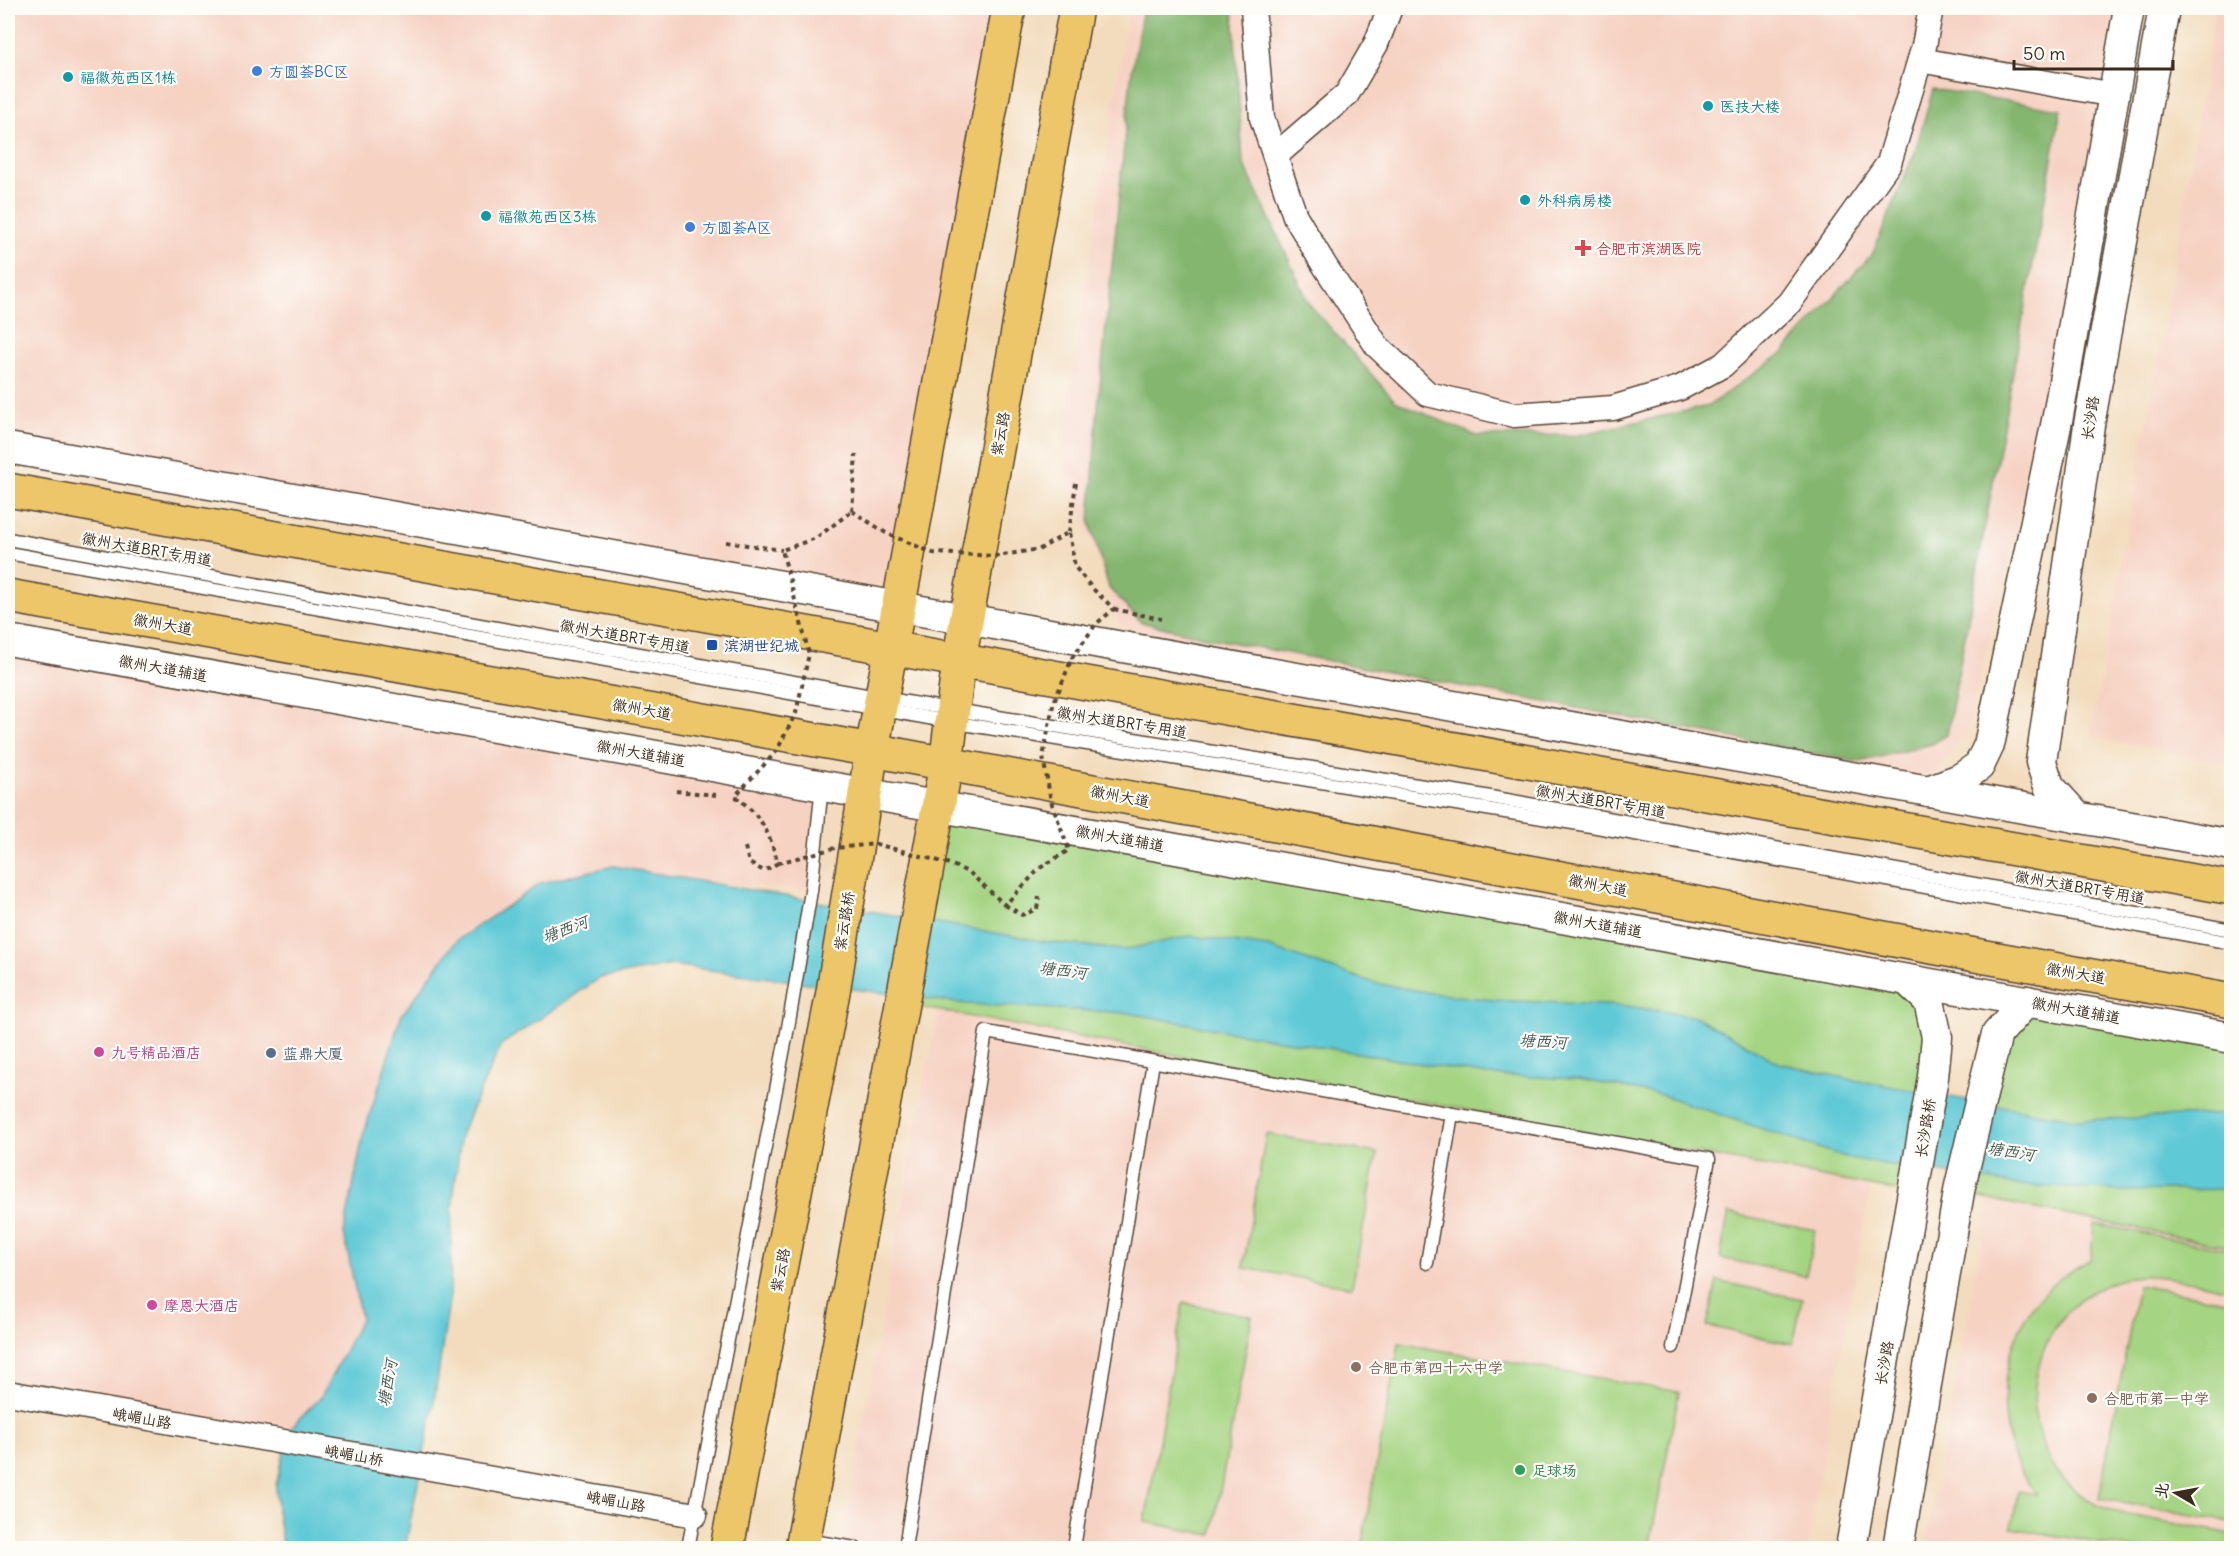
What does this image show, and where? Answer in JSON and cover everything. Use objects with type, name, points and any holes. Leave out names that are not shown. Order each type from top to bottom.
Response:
[{"type":"main road","points":[[865,793],[1009,8]]},
{"type":"main road","name":"紫云路","points":[[803,1544],[946,764],[966,619],[1076,8]]},
{"type":"main road","points":[[8,490],[2232,888]]},
{"type":"main road","name":"徽州大道","points":[[8,596],[872,750],[2232,1001]]},
{"type":"main road","name":"紫云路桥","points":[[833,992],[865,793]]},
{"type":"main road","name":"紫云路","points":[[727,1548],[833,992]]},
{"type":"street","points":[[1253,8],[1262,118],[1295,216],[1323,262],[1377,346],[1428,394],[1514,415],[1613,408],[1680,388],[1723,365],[1789,303],[1889,163],[1920,60],[1931,8]]},
{"type":"street","points":[[1275,156],[1347,94],[1376,45],[1390,8]]},
{"type":"street","name":"长沙路","points":[[1928,791],[1960,779],[1979,766],[1989,745],[2058,416],[2129,8]]},
{"type":"street","name":"长沙路","points":[[2078,818],[2049,786],[2041,762],[2089,425],[2164,8]]},
{"type":"street","points":[[1920,60],[2114,94]]},
{"type":"street","points":[[8,448],[2232,845]]},
{"type":"street","name":"徽州大道辅道","points":[[8,640],[2232,1038]]},
{"type":"street","name":"长沙路桥","points":[[1907,980],[1929,1001],[1937,1037],[1917,1178]]},
{"type":"street","points":[[1898,1548],[1960,1186],[1997,1034],[2026,1001]]},
{"type":"street","name":"长沙路","points":[[1851,1548],[1917,1178]]},
{"type":"street","name":"峨嵋山路","points":[[8,1393],[277,1442]]},
{"type":"street","name":"峨嵋山桥","points":[[277,1442],[431,1468]]},
{"type":"street","name":"峨嵋山路","points":[[431,1468],[694,1515]]},
{"type":"lane","name":"徽州大道BRT专用道","points":[[8,539],[952,716],[1591,826],[2232,943]]},
{"type":"lane","name":"徽州大道BRT专用道","points":[[8,553],[881,703]]},
{"type":"lane","name":"徽州大道BRT专用道","points":[[952,716],[1479,795],[2232,930]]},
{"type":"lane","points":[[688,1548],[789,1022],[811,891],[822,785]]},
{"type":"lane","points":[[904,1548],[986,1032],[1709,1159],[1672,1347]]},
{"type":"lane","points":[[1074,1548],[1153,1062]]},
{"type":"lane","points":[[1427,1263],[1452,1114]]},
{"type":"lane","points":[[803,1544],[855,1548]]},
{"type":"path","points":[[726,542],[782,550],[816,538],[852,511],[856,454]]},
{"type":"path","points":[[1076,483],[1069,532],[1075,567],[1092,588],[1114,609],[1161,619]]},
{"type":"path","points":[[852,511],[886,533],[933,553],[997,556],[1040,549],[1069,532]]},
{"type":"path","points":[[778,863],[769,832],[753,810],[735,796],[776,752],[796,713],[809,654],[782,550]]},
{"type":"path","points":[[1005,905],[1040,868],[1069,849],[1051,801],[1043,757],[1053,705],[1072,658],[1096,624],[1114,609]]},
{"type":"path","points":[[676,791],[723,795]]},
{"type":"path","points":[[745,847],[749,863],[764,871],[778,863],[835,848],[876,844],[950,864],[970,873],[1005,905],[1022,915],[1037,909],[1039,897]]},
{"type":"shaded area","points":[[8,8],[1009,8],[900,607],[8,448]]},
{"type":"shaded area","name":"合肥市滨湖医院","points":[[1129,8],[2116,8],[2047,403],[1967,732],[1937,773],[1909,776],[1121,628],[1060,451]]},
{"type":"shaded area","points":[[2216,8],[2232,8],[2231,765],[2091,736],[2164,329]]},
{"type":"shaded area","points":[[8,640],[822,785],[811,891],[700,881],[613,866],[401,1016],[363,1136],[344,1233],[361,1319],[321,1397],[277,1442],[8,1393]]},
{"type":"shaded area","name":"合肥市第四十六中学","points":[[938,1009],[1871,1185],[1807,1548],[841,1548]]},
{"type":"shaded area","name":"合肥市第一中学","points":[[1990,1199],[2231,1247],[2231,1548],[1925,1548]]},
{"type":"green space","points":[[1143,8],[1233,8],[1243,162],[1310,305],[1395,401],[1477,436],[1578,435],[1708,406],[1784,352],[1873,253],[1915,152],[1933,89],[2061,109],[1947,735],[1932,744],[1859,762],[1209,638],[1141,622],[1109,588],[1090,523],[1097,415],[1131,77]]},
{"type":"green space","points":[[937,805],[1907,980],[1929,1001],[1914,1194],[903,1004]]},
{"type":"green space","points":[[2027,1001],[2231,1038],[2231,1247],[1960,1194],[1984,1086]]},
{"type":"green space","points":[[1266,1134],[1377,1153],[1352,1287],[1243,1268]]},
{"type":"green space","points":[[1729,1213],[1815,1230],[1806,1276],[1720,1258]]},
{"type":"green space","points":[[2094,1224],[2231,1250],[2231,1290],[2155,1276],[2132,1277],[2096,1290],[2068,1312],[2048,1341],[2037,1375],[2035,1410],[2043,1445],[2061,1476],[2090,1501],[2124,1514],[2231,1534],[2231,1548],[2128,1548],[2012,1528],[2018,1491],[2037,1494],[2021,1472],[2006,1425],[2004,1400],[2011,1351],[2020,1328],[2033,1306],[2049,1288],[2069,1272],[2091,1259]]},
{"type":"green space","points":[[1717,1281],[1802,1299],[1793,1344],[1707,1326]]},
{"type":"green space","points":[[2138,1285],[2231,1302],[2231,1522],[2099,1498]]},
{"type":"green space","points":[[1183,1303],[1252,1316],[1212,1535],[1145,1522]]},
{"type":"green space","name":"足球场","points":[[1399,1343],[1679,1392],[1649,1548],[1361,1548]]},
{"type":"water","name":"塘西河","points":[[613,866],[1047,942],[1124,950],[1190,936],[1268,947],[1374,983],[1431,993],[1494,1000],[1627,1006],[1697,1017],[1779,1063],[1848,1079],[2081,1120],[2231,1114],[2231,1189],[2123,1191],[2017,1185],[1848,1158],[1662,1095],[1579,1079],[1488,1075],[1129,1013],[967,1004],[672,965],[600,978],[501,1045],[461,1133],[452,1209],[450,1295],[433,1408],[405,1548],[283,1548],[277,1511],[276,1485],[290,1429],[321,1397],[361,1319],[344,1233],[363,1136],[401,1016],[456,941],[541,883]]},
{"type":"place","name":"方圆荟BC区","points":[[257,71]]},
{"type":"place","name":"福徽苑西区1栋","points":[[68,77]]},
{"type":"place","name":"医技大楼","points":[[1708,106]]},
{"type":"place","name":"外科病房楼","points":[[1525,200]]},
{"type":"place","name":"福徽苑西区3栋","points":[[486,216]]},
{"type":"place","name":"方圆荟A区","points":[[690,227]]},
{"type":"place","name":"合肥市滨湖医院","points":[[1583,248]]},
{"type":"place","name":"滨湖世纪城","points":[[712,645]]},
{"type":"place","name":"九号精品酒店","points":[[99,1052]]},
{"type":"place","name":"蓝鼎大厦","points":[[271,1053]]},
{"type":"place","name":"摩恩大酒店","points":[[152,1305]]},
{"type":"place","name":"合肥市第四十六中学","points":[[1356,1367]]},
{"type":"place","name":"合肥市第一中学","points":[[2092,1398]]},
{"type":"place","name":"足球场","points":[[1520,1470]]}]
